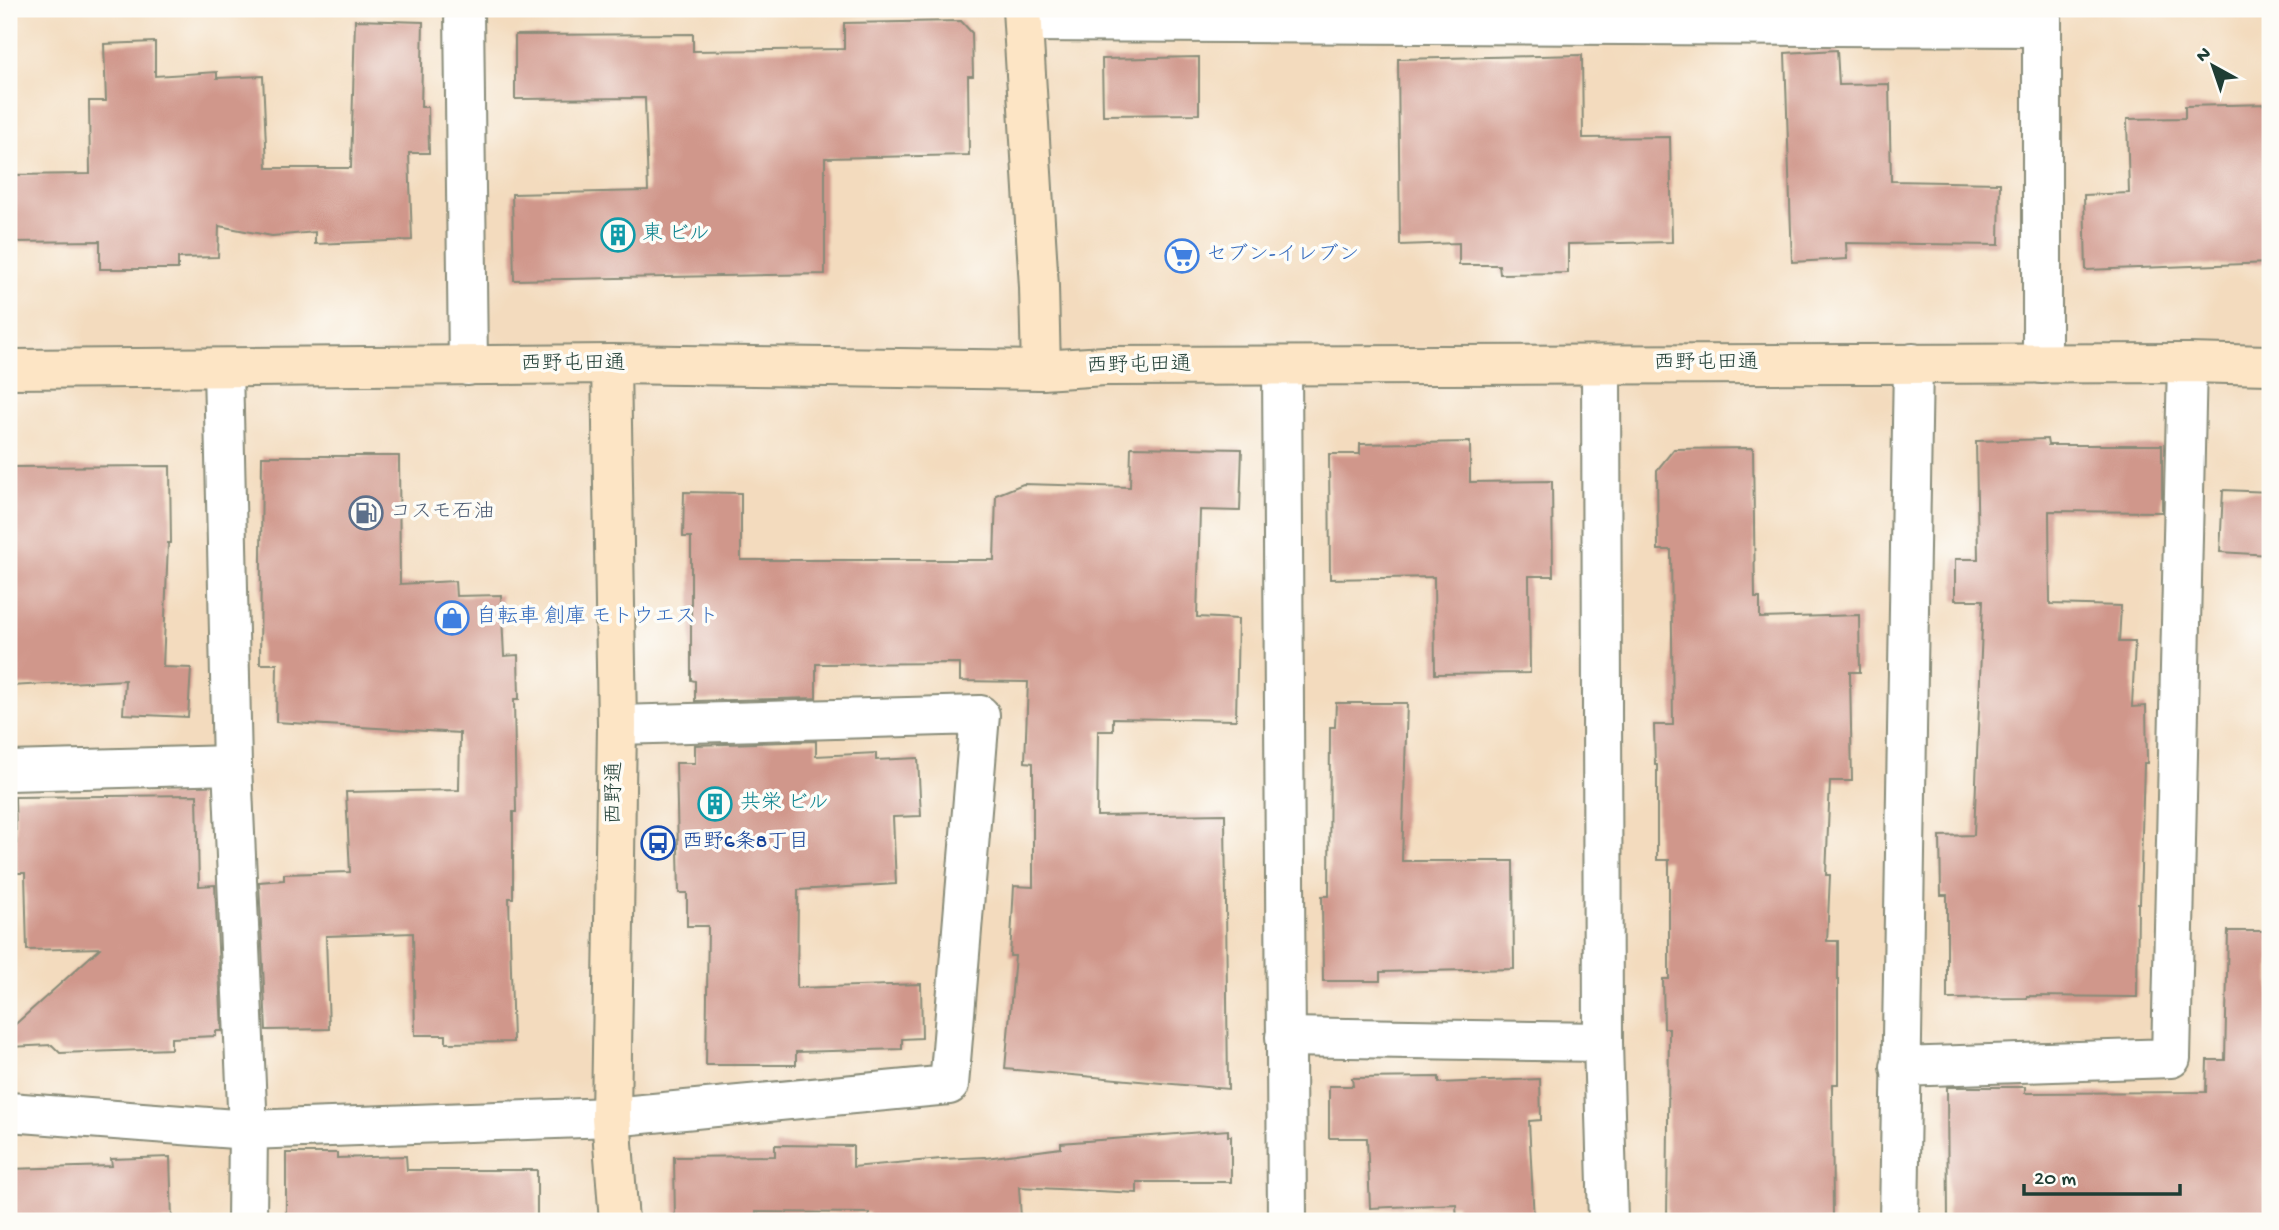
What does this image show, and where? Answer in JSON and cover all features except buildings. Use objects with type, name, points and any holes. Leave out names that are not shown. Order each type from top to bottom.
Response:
[{"type":"street","points":[[464,9],[468,366]]},
{"type":"street","points":[[1041,370],[1039,287],[1022,16],[2042,18],[2042,364]]},
{"type":"street","points":[[1899,1221],[1913,363]]},
{"type":"street","name":"西野屯田通","points":[[9,369],[611,364],[1041,370],[1105,366],[1913,363],[2270,365]]},
{"type":"street","points":[[1900,1067],[2171,1058],[2187,363]]},
{"type":"street","name":"西野通","points":[[611,364],[617,725],[611,1117],[619,1221]]},
{"type":"street","points":[[1601,365],[1603,1042],[1608,1221]]},
{"type":"street","points":[[1282,366],[1287,1221]]},
{"type":"street","points":[[223,368],[232,765],[248,1130],[247,1221]]},
{"type":"street","points":[[9,1112],[248,1130],[611,1117],[948,1086],[980,715],[617,725]]},
{"type":"street","points":[[9,771],[232,765]]},
{"type":"street","points":[[1285,1037],[1603,1042]]},
{"type":"place","name":"東 ビル","points":[[618,235]]},
{"type":"place","name":"セブン-イレブン","points":[[1182,256]]},
{"type":"place","name":"コスモ石油","points":[[366,513]]},
{"type":"place","name":"自転車 創庫 モトウエスト","points":[[452,618]]},
{"type":"place","name":"共栄 ビル","points":[[715,804]]},
{"type":"place","name":"西野6条8丁目","points":[[658,843]]}]
